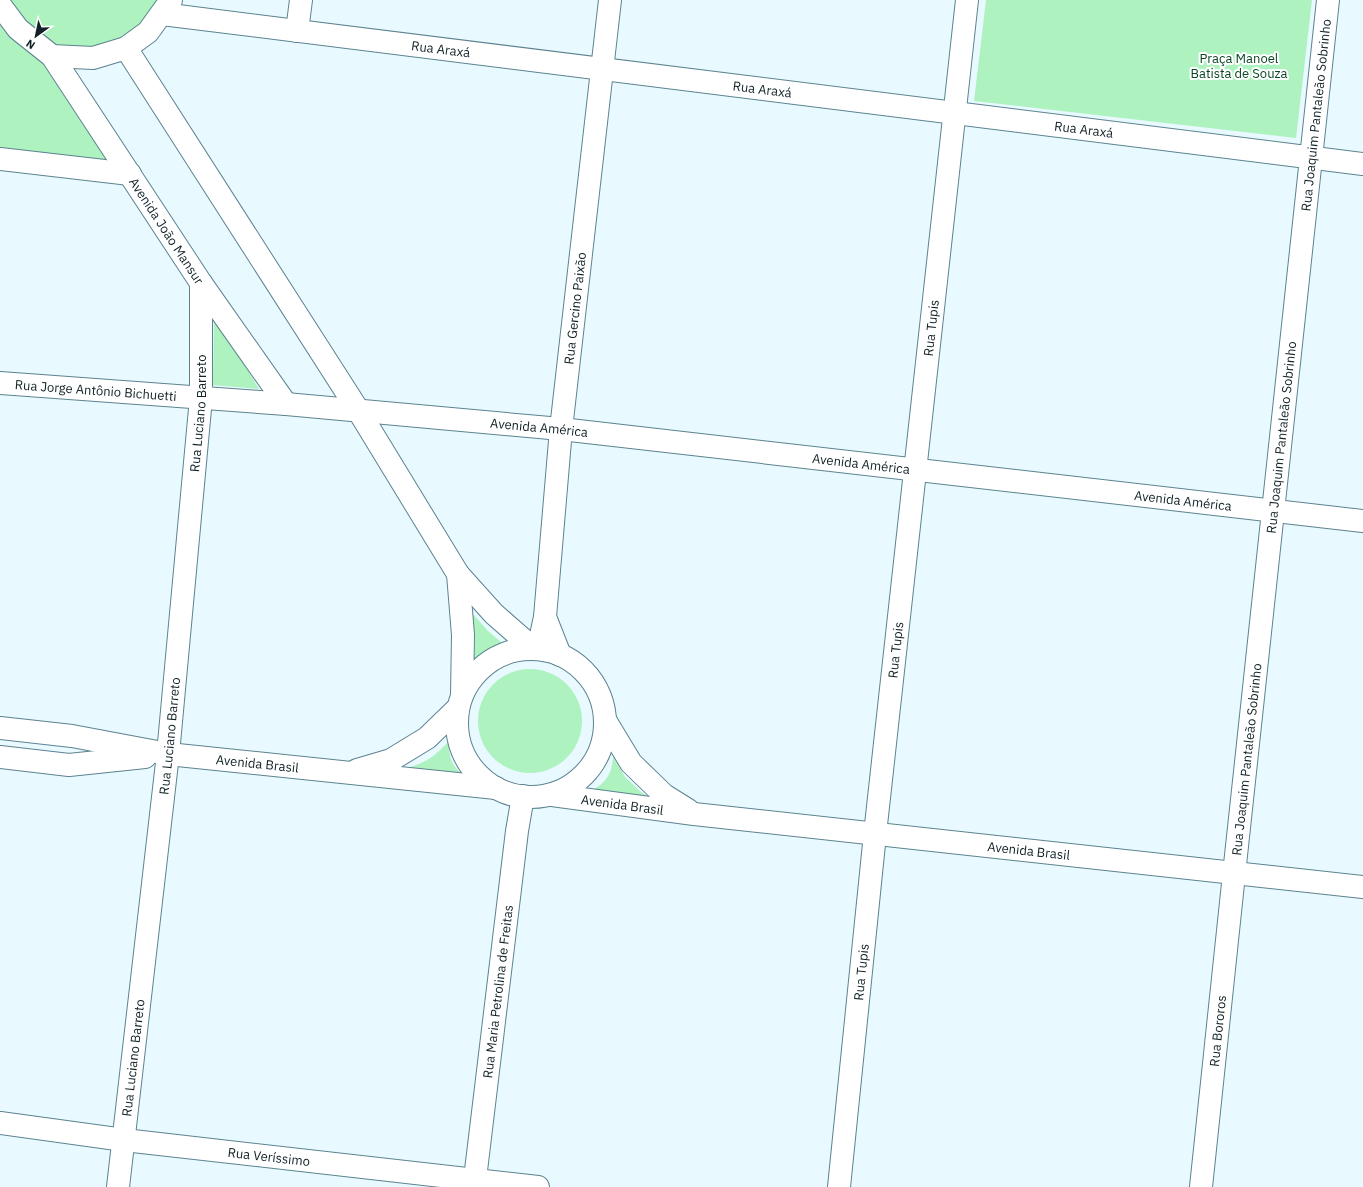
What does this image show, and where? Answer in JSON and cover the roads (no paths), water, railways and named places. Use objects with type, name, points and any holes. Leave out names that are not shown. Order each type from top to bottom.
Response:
[{"type":"street","points":[[297,31],[301,0]]},
{"type":"street","name":"Rua Gercino Paixão","points":[[536,649],[545,617],[561,429],[610,0]]},
{"type":"street","name":"Rua Tupis","points":[[840,1187],[875,834],[968,0]]},
{"type":"street","name":"Rua Joaquim Pantaleão Sobrinho","points":[[1234,874],[1328,0]]},
{"type":"street","name":"Avenida João Mansur","points":[[0,5],[18,29],[52,56],[201,283],[286,404]]},
{"type":"street","points":[[52,56],[93,58],[126,48],[148,32],[167,7]]},
{"type":"street","name":"Rua Araxá","points":[[167,7],[297,31],[1363,164]]},
{"type":"street","points":[[126,48],[358,410],[458,574],[494,614],[536,649]]},
{"type":"street","points":[[0,159],[130,174]]},
{"type":"street","name":"Rua Luciano Barreto","points":[[118,1187],[168,754],[201,398],[201,283]]},
{"type":"street","name":"Rua Jorge Antônio Bichuetti","points":[[0,384],[358,410]]},
{"type":"street","name":"Avenida América","points":[[358,410],[561,429],[1363,521]]},
{"type":"street","points":[[458,574],[463,635],[457,733],[464,755],[477,774],[496,788],[511,794],[536,797],[552,794],[574,784],[592,766],[602,744],[605,720],[601,699],[592,681],[578,666],[560,655],[536,649],[512,651],[491,660],[474,675],[460,702]]},
{"type":"street","name":"Rua Gercino Paixão","points":[[545,617],[560,655]]},
{"type":"street","name":"Avenida Brasil","points":[[346,773],[391,760],[427,738],[460,702]]},
{"type":"street","name":"Avenida Brasil","points":[[605,720],[632,763],[664,795],[694,814]]},
{"type":"street","name":"Avenida Brasil","points":[[0,728],[72,736],[168,754],[496,788]]},
{"type":"street","name":"Avenida Brasil","points":[[0,757],[70,765],[168,754]]},
{"type":"street","name":"Avenida Brasil","points":[[552,794],[694,814],[1363,887]]},
{"type":"street","name":"Rua Maria Petrolina de Freitas","points":[[474,1184],[517,831],[523,796]]},
{"type":"street","name":"Rua Bororos","points":[[1201,1187],[1234,874]]},
{"type":"street","name":"Rua Veríssimo","points":[[0,1123],[474,1184],[538,1187]]},
{"type":"park label","name":"Praça Manoel Batista de Souza","points":[[1239,66]]}]
